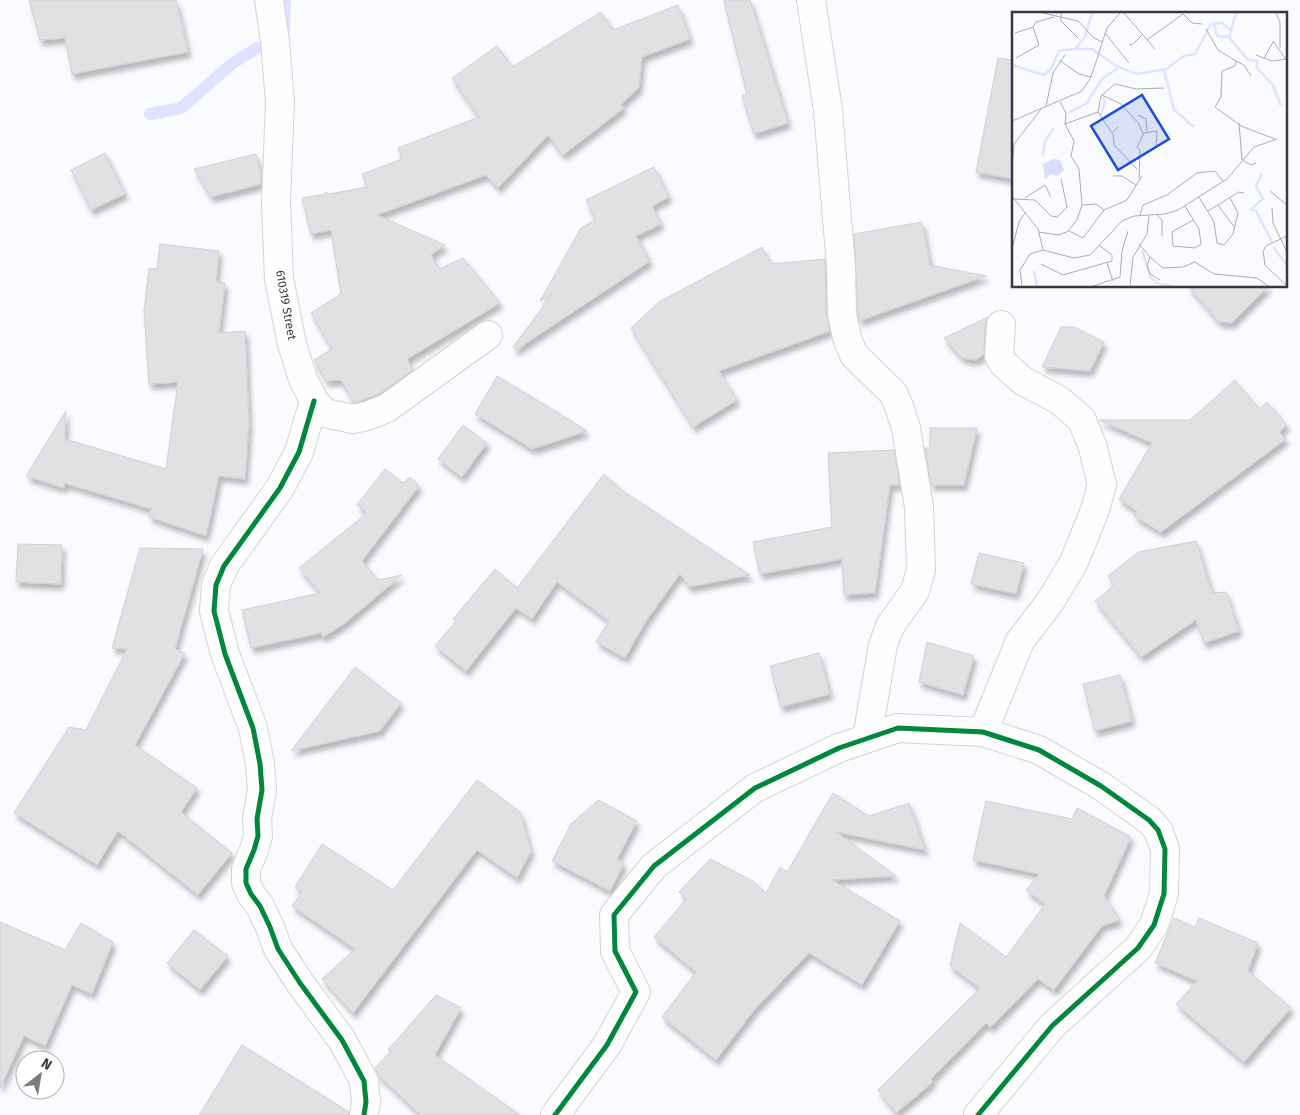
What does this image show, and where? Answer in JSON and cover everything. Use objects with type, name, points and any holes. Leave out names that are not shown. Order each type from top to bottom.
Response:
[{"type":"street","name":"610319 Street","points":[[269,0],[275,41],[280,102],[276,203],[279,279],[292,344],[303,380],[314,401],[325,413],[353,419],[367,416],[387,408],[488,335]]},
{"type":"street","points":[[811,0],[828,110],[842,314],[847,338],[854,355],[894,393],[906,428],[919,507],[921,570],[915,591],[890,626],[883,645],[867,738]]},
{"type":"street","points":[[983,732],[1020,641],[1050,602],[1073,564],[1095,510],[1102,485],[1093,448],[1082,420],[1059,400],[1022,381],[1003,364],[999,356],[1001,325]]},
{"type":"street","points":[[314,401],[299,452],[280,488],[219,575],[216,585],[214,611],[225,654],[253,728],[260,764],[262,790],[257,819],[258,836],[246,869],[246,883],[250,894],[260,906],[278,949],[300,983],[342,1040],[364,1081],[366,1102],[364,1115]]},
{"type":"street","points":[[554,1115],[606,1045],[636,992],[615,951],[614,915],[654,866],[755,788],[839,748],[898,728],[983,732],[1039,750],[1101,786],[1150,820],[1158,830],[1165,849],[1166,876],[1164,894],[1154,925],[1138,948],[1052,1026],[978,1115]]},
{"type":"building","points":[[29,0],[176,0],[188,52],[72,74],[65,38],[40,40]]},
{"type":"building","points":[[750,0],[788,123],[754,134],[742,96],[747,94],[724,1]]},
{"type":"building","points":[[678,5],[690,39],[642,57],[639,88],[621,104],[624,108],[563,155],[548,135],[498,188],[486,175],[377,215],[445,245],[431,255],[439,269],[463,258],[500,303],[407,359],[413,370],[379,394],[354,403],[341,380],[326,381],[314,360],[332,349],[311,313],[341,294],[331,230],[311,234],[302,198],[326,194],[325,192],[329,194],[367,187],[362,174],[402,159],[398,148],[479,117],[452,78],[497,46],[512,67],[601,12],[613,30]]},
{"type":"building","points":[[998,58],[1012,60],[1012,179],[976,172]]},
{"type":"building","points":[[105,153],[125,194],[91,210],[71,170]]},
{"type":"building","points":[[256,154],[261,184],[211,197],[194,169]]},
{"type":"building","points":[[654,167],[669,197],[652,206],[661,224],[636,236],[650,261],[516,350],[513,347],[553,293],[540,301],[581,228],[595,220],[586,200]]},
{"type":"building","points":[[922,222],[930,265],[986,276],[859,321],[854,234]]},
{"type":"building","points":[[160,244],[219,251],[216,282],[225,283],[219,333],[245,331],[249,424],[245,479],[219,476],[206,536],[149,517],[151,509],[64,483],[64,488],[26,476],[66,411],[65,439],[166,469],[178,382],[149,384],[144,310],[149,268],[157,269]]},
{"type":"building","points":[[762,247],[771,264],[825,259],[826,314],[830,331],[719,371],[737,400],[693,427],[631,328],[659,302]]},
{"type":"building","points":[[1190,288],[1267,288],[1232,323],[1219,322]]},
{"type":"building","points":[[988,317],[985,324],[984,354],[976,360],[962,358],[944,338]]},
{"type":"building","points":[[1061,327],[1074,327],[1104,342],[1090,371],[1042,367]]},
{"type":"building","points":[[497,376],[587,431],[532,449],[475,414]]},
{"type":"building","points":[[1235,380],[1259,409],[1267,402],[1287,425],[1279,432],[1286,439],[1161,532],[1134,516],[1137,511],[1119,499],[1152,443],[1099,420],[1190,420]]},
{"type":"building","points":[[463,425],[487,443],[462,477],[438,459]]},
{"type":"building","points":[[930,428],[977,428],[964,485],[931,485],[925,448],[930,448]]},
{"type":"building","points":[[894,450],[900,485],[890,485],[875,593],[844,595],[842,559],[760,574],[753,542],[832,527],[828,453]]},
{"type":"building","points":[[385,469],[403,483],[410,477],[419,486],[362,561],[378,580],[402,575],[345,623],[323,637],[321,633],[251,648],[242,610],[320,593],[299,568],[367,513],[357,505]]},
{"type":"building","points":[[604,474],[623,491],[750,575],[689,587],[680,574],[646,621],[625,658],[596,642],[609,621],[557,582],[532,619],[516,608],[466,671],[435,646],[456,621],[453,619],[495,569],[517,588]]},
{"type":"building","points":[[1196,541],[1212,593],[1226,592],[1239,631],[1204,643],[1196,620],[1141,657],[1095,601],[1114,585],[1108,576],[1138,552]]},
{"type":"building","points":[[18,544],[62,545],[61,584],[16,582]]},
{"type":"building","points":[[140,548],[203,549],[175,649],[185,653],[135,745],[197,788],[181,812],[232,853],[198,895],[118,831],[97,865],[14,813],[69,727],[86,730],[127,649],[112,648]]},
{"type":"building","points":[[979,553],[1024,563],[1016,594],[971,584]]},
{"type":"building","points":[[927,642],[974,656],[963,695],[919,682]]},
{"type":"building","points":[[819,653],[830,694],[781,707],[770,666]]},
{"type":"building","points":[[355,667],[401,703],[380,731],[291,751]]},
{"type":"building","points":[[1120,675],[1132,721],[1095,731],[1083,684]]},
{"type":"building","points":[[477,780],[520,812],[531,851],[517,878],[477,850],[353,1013],[322,979],[355,949],[292,906],[302,892],[295,887],[322,844],[393,890]]},
{"type":"building","points":[[833,793],[869,816],[909,803],[925,850],[836,832],[896,876],[832,880],[900,921],[862,985],[809,953],[755,1009],[716,1060],[662,1017],[696,972],[654,937],[686,899],[679,892],[710,859],[753,881],[766,893],[780,867],[787,872]]},
{"type":"building","points":[[598,800],[637,821],[617,859],[624,863],[610,891],[552,861],[571,824]]},
{"type":"building","points":[[986,801],[1072,819],[1077,808],[1131,837],[1104,896],[1120,920],[1102,926],[1054,990],[1038,979],[991,1027],[986,1023],[931,1079],[933,1082],[896,1113],[878,1090],[980,988],[950,966],[960,923],[1006,957],[1045,904],[1026,890],[1039,874],[973,860]]},
{"type":"building","points":[[1174,918],[1195,927],[1199,918],[1258,943],[1248,971],[1291,1008],[1244,1062],[1176,1004],[1197,981],[1155,963]]},
{"type":"building","points":[[0,922],[65,950],[81,923],[113,942],[92,994],[72,985],[45,1046],[24,1036],[18,1050],[15,1050],[15,1056],[0,1088]]},
{"type":"building","points":[[194,930],[228,956],[200,990],[167,963]]},
{"type":"building","points":[[436,995],[461,1008],[435,1055],[520,1115],[421,1115],[379,1076],[375,1068],[390,1052],[388,1050]]},
{"type":"building","points":[[242,1045],[349,1112],[349,1115],[199,1115]]},
{"type":"waterway","points":[[284,29],[285,0]]},
{"type":"waterway","points":[[150,114],[181,108],[233,63],[259,47]]},
{"type":"cycle path","points":[[314,401],[299,452],[280,488],[224,566],[216,585],[214,611],[225,654],[253,728],[260,764],[262,790],[257,819],[258,836],[246,869],[246,883],[260,906],[278,949],[300,983],[342,1040],[364,1081],[366,1102],[364,1115]]},
{"type":"cycle path","points":[[555,1115],[607,1045],[636,992],[615,951],[614,915],[654,866],[755,788],[839,748],[898,728],[983,732],[1039,750],[1101,786],[1149,820],[1158,830],[1165,849],[1164,894],[1154,925],[1138,948],[1052,1026],[978,1115]]}]
